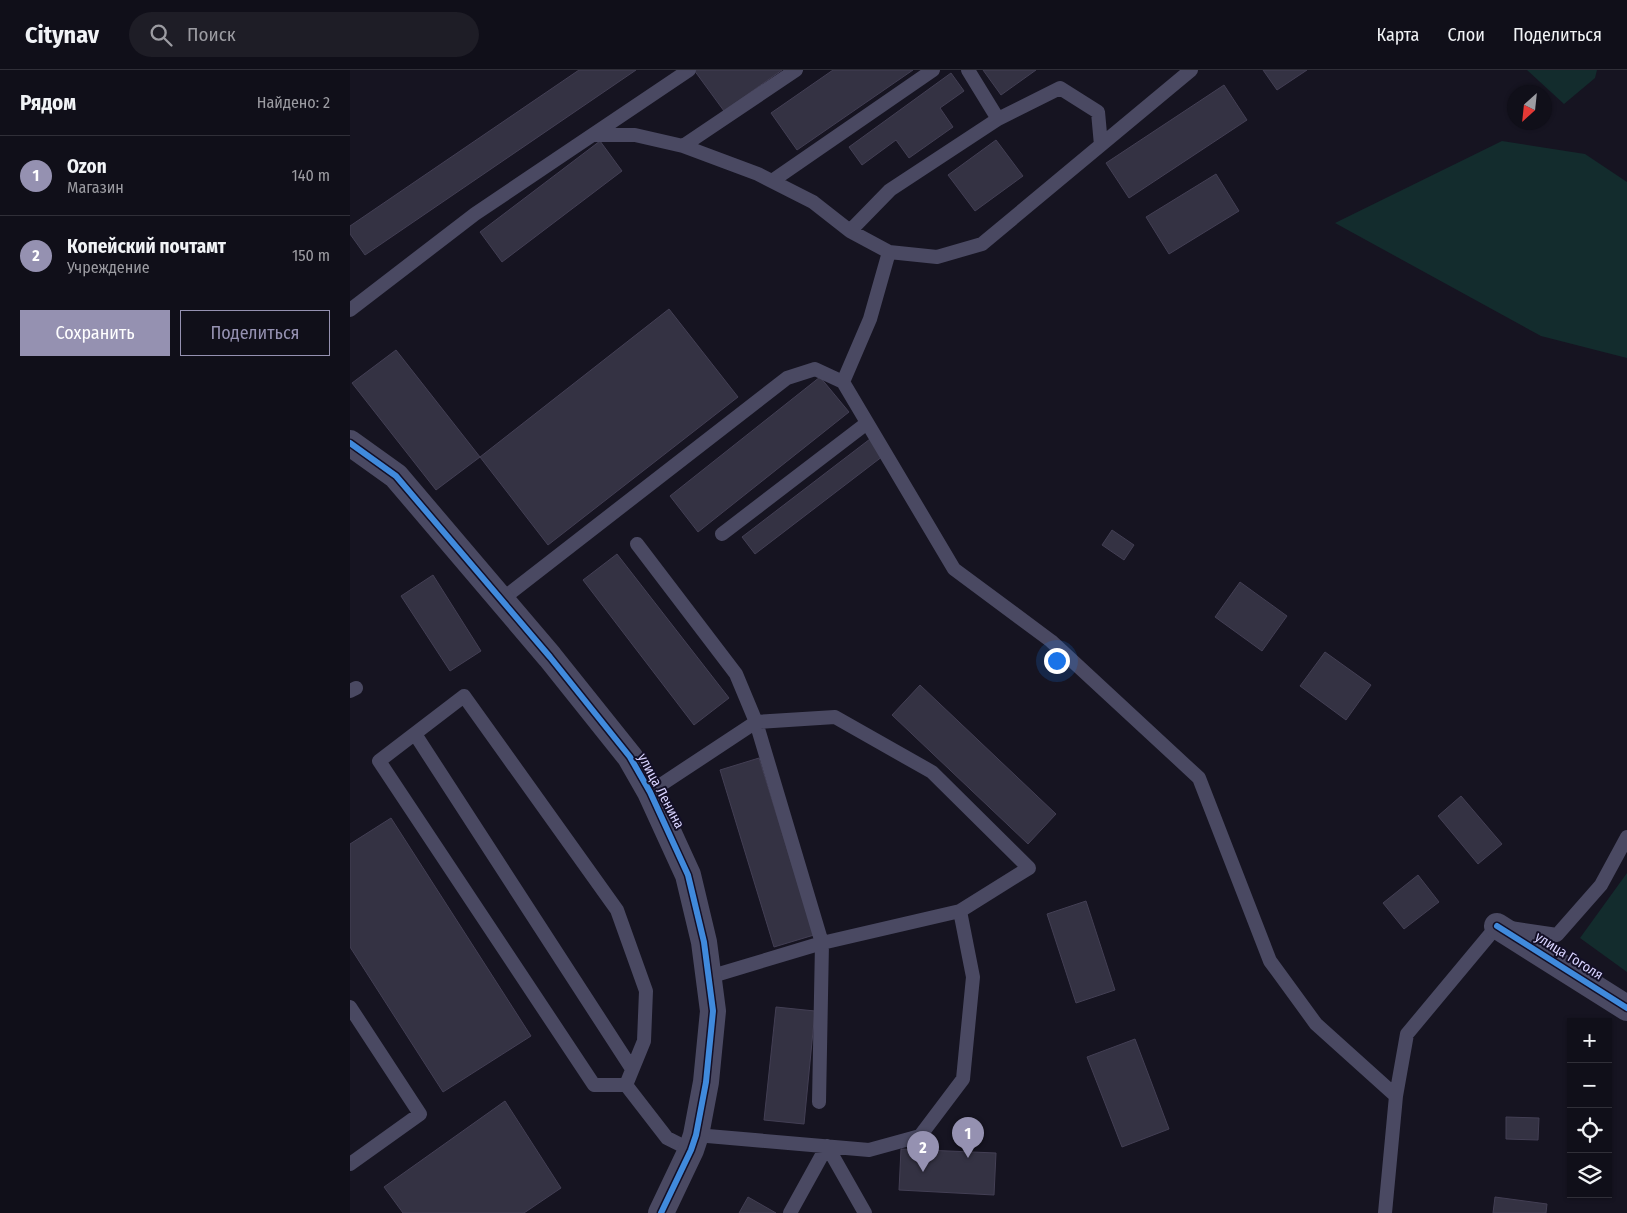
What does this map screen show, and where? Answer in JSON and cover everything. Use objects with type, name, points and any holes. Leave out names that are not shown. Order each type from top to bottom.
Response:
[{"type":"street","name":"улица Ленина","points":[[350,443],[396,476],[550,657],[630,757],[650,792],[688,875],[704,942],[713,1011],[706,1082],[694,1142],[661,1213]]},
{"type":"street","name":"улица Гоголя","points":[[1497,926],[1627,1008]]},
{"type":"lane","points":[[350,310],[475,214],[689,70]]},
{"type":"lane","points":[[683,146],[796,70]]},
{"type":"lane","points":[[772,181],[933,70]]},
{"type":"lane","points":[[968,70],[998,119]]},
{"type":"lane","points":[[593,135],[635,135],[683,146],[772,181],[813,202],[850,231],[890,252],[937,257],[982,244],[1191,70]]},
{"type":"lane","points":[[850,231],[890,190],[998,119],[1060,88],[1098,112],[1101,145]]},
{"type":"lane","points":[[843,382],[870,319],[890,252]]},
{"type":"lane","points":[[501,600],[787,378],[815,369],[843,382],[954,569],[1052,641],[1198,778],[1270,961],[1316,1024],[1396,1096]]},
{"type":"lane","points":[[722,534],[867,422]]},
{"type":"lane","points":[[637,544],[736,674],[756,722],[822,943],[819,1102]]},
{"type":"lane","points":[[464,696],[617,910],[646,991],[644,1041],[626,1085],[594,1085],[379,761],[464,696]]},
{"type":"lane","points":[[650,792],[756,722],[835,717],[932,772],[1029,868],[960,911],[822,943],[709,977]]},
{"type":"lane","points":[[415,734],[632,1069]]},
{"type":"lane","points":[[1384,1213],[1396,1096],[1407,1034],[1497,926],[1557,935],[1601,886],[1627,837]]},
{"type":"lane","points":[[626,1085],[667,1138],[694,1142],[828,1146],[869,1150],[920,1136],[963,1079],[973,977],[960,911]]},
{"type":"lane","points":[[350,1007],[420,1114],[350,1164]]},
{"type":"lane","points":[[790,1213],[828,1146]]},
{"type":"lane","points":[[828,1146],[865,1213]]},
{"type":"green space","points":[[1527,70],[1597,70],[1595,78],[1564,104],[1552,93],[1552,85],[1543,85]]},
{"type":"green space","points":[[1502,141],[1585,154],[1627,182],[1627,358],[1541,336],[1335,223]]},
{"type":"green space","points":[[1627,873],[1627,972],[1580,938]]},
{"type":"building","points":[[579,70],[636,70],[365,255],[350,234],[350,226]]},
{"type":"building","points":[[694,70],[782,70],[724,111]]},
{"type":"building","points":[[833,70],[913,70],[797,150],[771,113]]},
{"type":"building","points":[[983,70],[1036,70],[1001,95]]},
{"type":"building","points":[[1263,70],[1307,70],[1277,90]]},
{"type":"building","points":[[951,73],[964,91],[940,108],[953,127],[909,158],[896,140],[862,165],[849,147]]},
{"type":"building","points":[[1224,85],[1247,120],[1129,198],[1106,163]]},
{"type":"building","points":[[996,140],[1023,176],[975,211],[948,175]]},
{"type":"building","points":[[600,141],[622,171],[502,262],[480,232]]},
{"type":"building","points":[[1216,174],[1239,211],[1169,254],[1146,217]]},
{"type":"building","points":[[669,309],[738,397],[548,545],[480,457]]},
{"type":"building","points":[[396,350],[480,457],[436,490],[352,383]]},
{"type":"building","points":[[820,377],[849,412],[698,532],[670,496]]},
{"type":"building","points":[[870,439],[883,456],[755,554],[742,537]]},
{"type":"building","points":[[1112,530],[1134,545],[1124,560],[1102,545]]},
{"type":"building","points":[[617,554],[729,698],[694,725],[583,580]]},
{"type":"building","points":[[433,575],[481,651],[450,671],[401,596]]},
{"type":"building","points":[[1240,582],[1287,616],[1262,651],[1215,617]]},
{"type":"building","points":[[1325,652],[1371,685],[1346,720],[1300,686]]},
{"type":"building","points":[[920,685],[1056,814],[1028,844],[892,715]]},
{"type":"building","points":[[759,758],[814,935],[774,947],[720,770]]},
{"type":"building","points":[[1461,796],[1502,844],[1478,864],[1438,816]]},
{"type":"building","points":[[391,818],[531,1036],[443,1092],[350,947],[350,844]]},
{"type":"building","points":[[1418,875],[1439,902],[1404,929],[1383,903]]},
{"type":"building","points":[[1086,901],[1115,990],[1076,1003],[1047,914]]},
{"type":"building","points":[[776,1007],[815,1011],[804,1124],[764,1120]]},
{"type":"building","points":[[1135,1039],[1169,1129],[1122,1147],[1087,1057]]},
{"type":"building","points":[[505,1101],[561,1188],[524,1213],[403,1213],[384,1187]]},
{"type":"building","points":[[1506,1117],[1539,1118],[1538,1140],[1506,1139]]},
{"type":"building","points":[[901,1149],[996,1153],[994,1195],[899,1190]]},
{"type":"building","points":[[748,1197],[776,1213],[739,1213]]},
{"type":"building","points":[[1495,1197],[1547,1204],[1546,1213],[1493,1213]]},
{"type":"cycle path","points":[[350,443],[396,476],[550,657],[630,757],[650,792],[688,875],[704,942],[713,1011],[706,1082],[696,1135],[691,1150],[661,1213]]},
{"type":"cycle path","points":[[1497,926],[1627,1008]]},
{"type":"place","name":"Ozon","points":[[968,1158]]},
{"type":"place","name":"Копейский почтамт","points":[[923,1172]]}]
